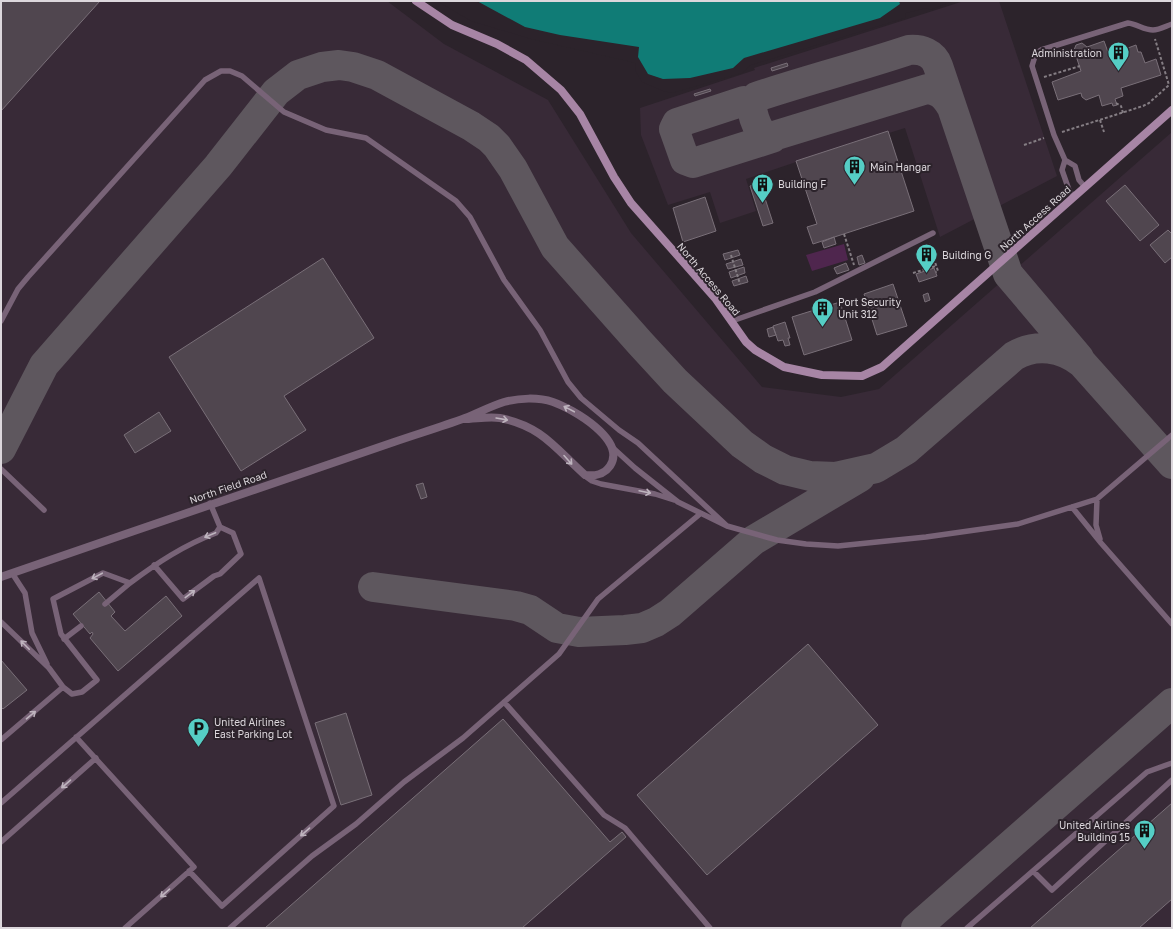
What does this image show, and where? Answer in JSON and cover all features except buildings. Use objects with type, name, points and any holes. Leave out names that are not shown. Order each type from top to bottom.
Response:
[{"type":"street","name":"North Access Road","points":[[416,1],[452,25],[497,44],[526,60],[561,90],[580,114],[614,177],[631,203],[715,298],[746,342],[765,357],[784,366],[822,375],[851,376],[873,372],[882,367],[1172,110]]},
{"type":"street","name":"North Field Road","points":[[1,577],[210,503],[463,419],[505,402],[530,398],[552,401],[572,410],[603,433],[612,446]]},
{"type":"street","name":"North Field Road","points":[[463,419],[498,418],[540,433],[557,446],[585,475]]},
{"type":"street","points":[[585,475],[598,475],[607,470],[613,459],[612,446]]},
{"type":"lane","points":[[1085,187],[1079,180],[1075,166],[1065,160],[1054,135],[1032,66],[1036,53],[1128,23],[1154,30],[1172,24]]},
{"type":"lane","points":[[1,320],[18,289],[28,277],[205,80],[217,72],[230,72],[249,80],[284,112],[326,130],[366,138],[456,201],[470,216],[504,280],[540,330],[568,382],[581,398],[638,444],[727,526]]},
{"type":"lane","points":[[1065,160],[1062,170],[1069,190],[1074,197]]},
{"type":"lane","points":[[732,321],[815,292],[933,233]]},
{"type":"lane","points":[[585,475],[592,481],[601,484],[655,494],[678,502],[727,526],[778,540],[838,546],[872,544],[1018,524],[1096,499],[1172,434]]},
{"type":"lane","points":[[612,446],[635,468],[678,502]]},
{"type":"lane","points":[[1,469],[44,510]]},
{"type":"lane","points":[[1096,499],[1096,525],[1101,543]]},
{"type":"lane","points":[[154,565],[183,599],[214,576],[220,574],[241,554],[233,533],[220,527],[210,503]]},
{"type":"lane","points":[[1072,507],[1101,543],[1172,624]]},
{"type":"lane","points":[[230,928],[312,856],[356,824],[404,782],[463,738],[559,654],[598,599],[700,514]]},
{"type":"lane","points":[[105,604],[154,565],[191,542],[216,533],[220,527]]},
{"type":"lane","points":[[12,573],[25,593],[32,633],[49,668]]},
{"type":"lane","points":[[1,622],[49,668],[63,687],[72,694],[82,692],[97,680],[61,634],[53,599],[103,573],[130,583]]},
{"type":"lane","points":[[1,803],[259,578],[334,806],[222,906],[190,871]]},
{"type":"lane","points":[[64,639],[81,626]]},
{"type":"lane","points":[[1,740],[63,687]]},
{"type":"lane","points":[[504,702],[604,815],[625,828],[710,928]]},
{"type":"lane","points":[[76,737],[194,867],[125,928]]},
{"type":"lane","points":[[1,842],[96,758]]},
{"type":"lane","points":[[967,928],[1146,772],[1172,763]]},
{"type":"lane","points":[[1033,871],[1052,890],[1172,780]]},
{"type":"path","points":[[1155,39],[1169,85]]},
{"type":"path","points":[[1042,78],[1080,66]]},
{"type":"path","points":[[1061,133],[1149,103],[1172,83]]},
{"type":"path","points":[[1116,104],[1120,104],[1123,113]]},
{"type":"path","points":[[1100,120],[1104,132]]},
{"type":"path","points":[[1024,145],[1044,138]]},
{"type":"path","points":[[844,234],[856,272]]},
{"type":"path","points":[[927,236],[938,271],[936,272]]},
{"type":"path","points":[[730,255],[740,284]]},
{"type":"path","points":[[913,273],[936,266]]},
{"type":"shaded area","points":[[1,1],[387,1],[444,44],[548,100],[631,233],[762,387],[841,397],[879,389],[1172,132],[1172,928],[1,928]]},
{"type":"shaded area","points":[[439,1],[951,1],[903,12],[672,91],[643,80],[638,61],[531,37]]},
{"type":"shaded area","points":[[964,1],[999,1],[1057,176],[940,237],[905,128],[889,133],[888,131],[746,179],[756,211],[720,223],[710,192],[668,205],[641,135],[640,108],[755,70],[754,68]]},
{"type":"shaded area","points":[[844,244],[848,260],[812,271],[806,255]]},
{"type":"pier","points":[[437,1],[477,1],[525,27],[560,35],[639,47],[638,57],[648,74],[663,79],[690,78],[733,68],[744,58],[880,18],[900,4],[899,1],[953,1],[930,10],[927,8],[906,13],[905,18],[751,65],[742,73],[672,93],[663,91],[642,82],[635,70],[636,63],[531,39],[471,21]]},
{"type":"taxiway","points":[[951,106],[941,94],[927,89],[767,138],[760,131],[754,119],[752,106],[756,97],[909,50],[918,50],[930,55],[938,66],[1008,274],[1079,358]]},
{"type":"taxiway","points":[[1,449],[44,365],[218,166],[276,92],[298,75],[322,67],[339,65],[353,67],[377,75],[471,126],[489,138],[497,146],[513,169],[555,247],[640,343],[675,381],[742,444],[763,459],[785,470],[810,476],[836,477],[876,468],[906,450],[1014,356],[1031,349],[1040,348],[1057,350],[1066,353],[1082,363],[1172,464]]},
{"type":"taxiway","points":[[751,105],[744,101],[677,123],[674,129],[685,160],[693,163],[772,138]]},
{"type":"taxiway","points":[[373,587],[516,606],[530,610],[557,628],[579,632],[642,628],[656,622],[670,613],[754,540],[860,477]]},
{"type":"taxiway","points":[[916,928],[1172,703]]},
{"type":"place","name":"Administration","points":[[1118,72]]},
{"type":"place","name":"Main Hangar","points":[[855,186]]},
{"type":"place","name":"Building F","points":[[762,204]]},
{"type":"place","name":"Building G","points":[[926,274]]},
{"type":"place","name":"Port Security Unit 312","points":[[822,328]]},
{"type":"place","name":"United Airlines East Parking Lot","points":[[199,748]]},
{"type":"place","name":"United Airlines Building 15","points":[[1145,850]]}]
